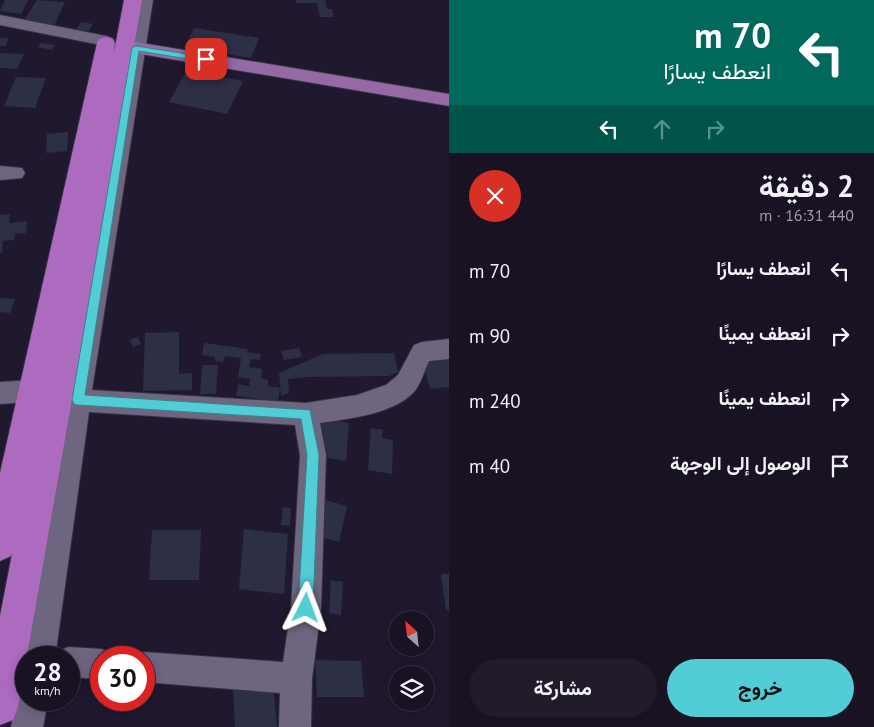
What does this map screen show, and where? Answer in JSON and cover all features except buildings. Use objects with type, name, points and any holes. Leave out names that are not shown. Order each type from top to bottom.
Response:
[{"type":"highway","points":[[0,545],[115,0]]},
{"type":"highway","points":[[0,706],[132,0]]},
{"type":"main road","points":[[136,48],[449,100]]},
{"type":"street","points":[[42,646],[78,400],[145,0]]},
{"type":"street","points":[[0,20],[106,41]]},
{"type":"street","points":[[78,400],[306,414],[365,404],[388,396],[404,386],[416,360],[422,352],[449,349]]},
{"type":"street","points":[[0,393],[31,391]]},
{"type":"street","points":[[295,727],[296,679],[306,608],[313,464],[310,429],[306,414]]},
{"type":"street","points":[[155,668],[296,679]]},
{"type":"street","points":[[28,727],[30,711]]},
{"type":"route","points":[[206,59],[136,48],[78,400],[306,414],[313,455],[306,608]]}]
